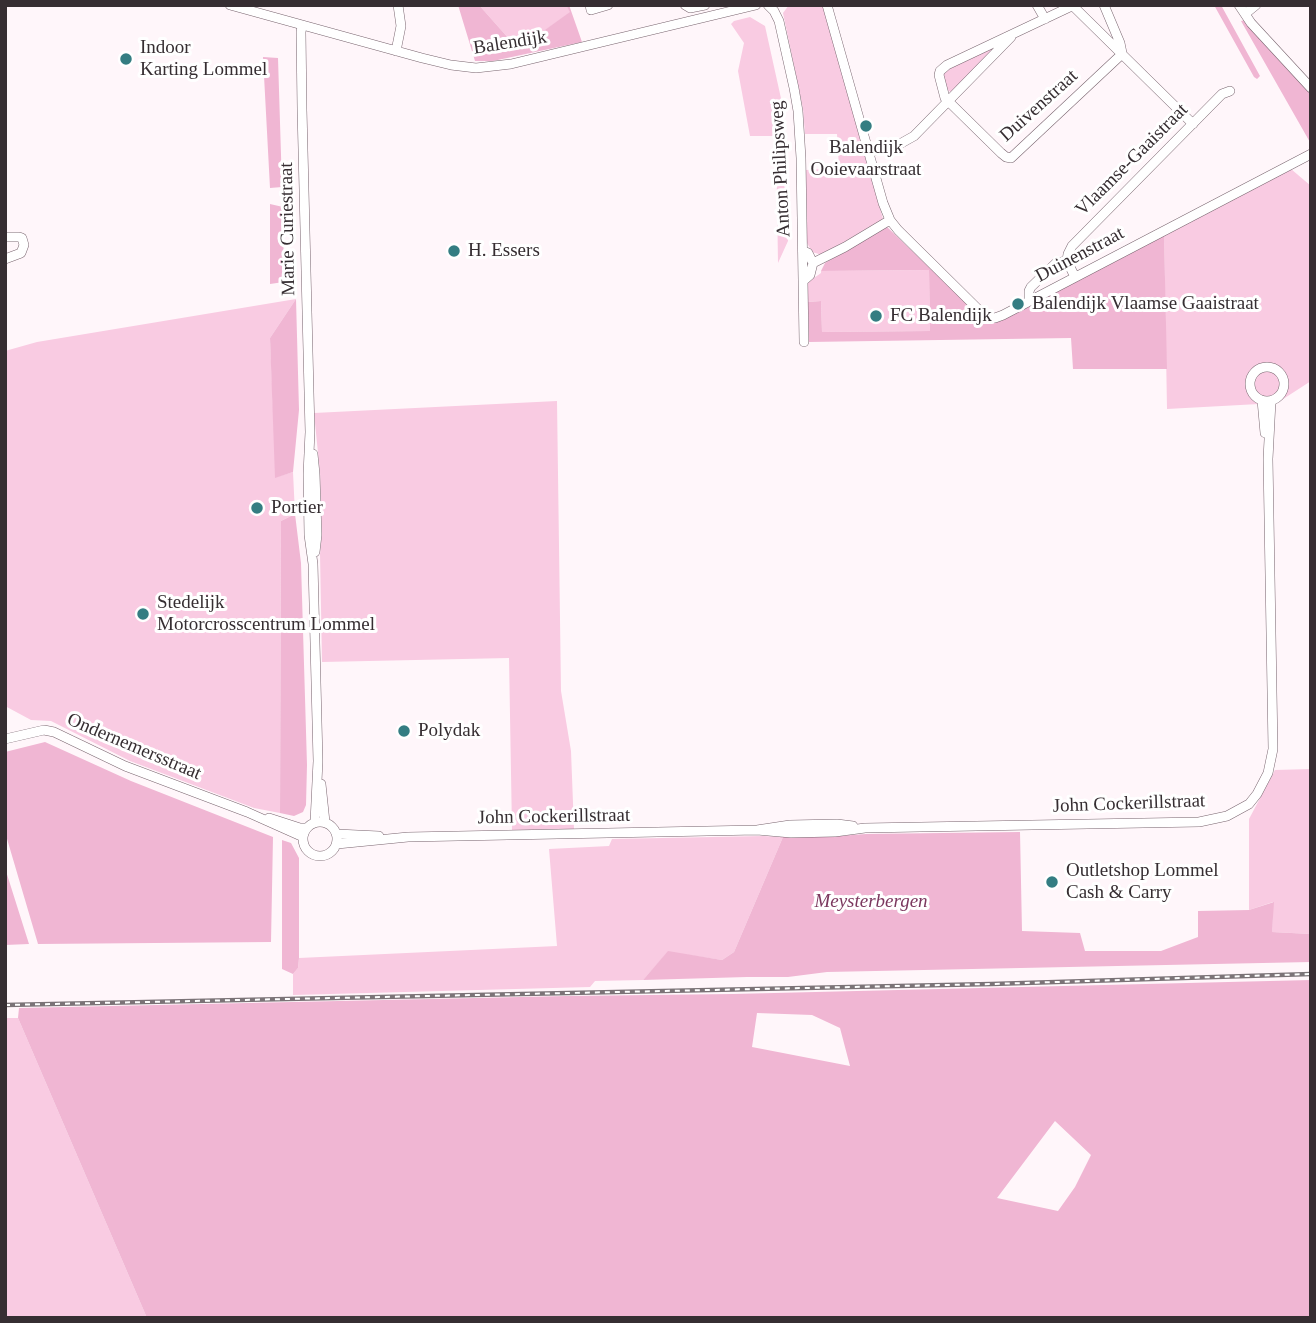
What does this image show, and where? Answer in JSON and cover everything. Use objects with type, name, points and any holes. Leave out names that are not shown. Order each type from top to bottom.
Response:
[{"type":"street","name":"Balendijk","points":[[230,5],[451,65],[486,68],[756,5]]},
{"type":"street","points":[[396,51],[401,26],[398,5]]},
{"type":"street","points":[[590,5],[591,10],[608,5]]},
{"type":"street","points":[[686,22],[686,6],[695,8],[705,5]]},
{"type":"street","name":"Anton Philipsweg","points":[[768,5],[775,11],[779,21],[794,88],[800,146],[804,342]]},
{"type":"street","name":"Duinenstraat","points":[[827,5],[890,220],[986,317],[995,318],[1029,301],[1311,154]]},
{"type":"street","points":[[1037,5],[1045,19]]},
{"type":"street","points":[[948,102],[939,80],[943,68],[1074,5],[1193,124]]},
{"type":"street","points":[[1104,5],[1122,54]]},
{"type":"street","points":[[1239,5],[1251,23],[1311,88]]},
{"type":"street","points":[[1245,14],[1256,5]]},
{"type":"street","name":"Marie Curiestraat","points":[[302,25],[310,432],[309,536],[313,564],[318,761],[315,824]]},
{"type":"street","points":[[869,152],[908,140],[1017,32]]},
{"type":"street","name":"Duivenstraat","points":[[948,102],[1001,153],[1011,158],[1122,54]]},
{"type":"street","name":"Vlaamse-Gaaistraat","points":[[1029,301],[1028,291],[1056,263],[1068,261],[1068,254],[1073,246],[1222,94],[1230,91]]},
{"type":"street","points":[[813,263],[890,220]]},
{"type":"street","points":[[5,237],[19,237],[24,245],[21,253],[5,259]]},
{"type":"street","name":"Anton Philipsweg","points":[[803,251],[808,253],[813,263],[810,275],[803,281]]},
{"type":"street","points":[[1068,261],[1075,277]]},
{"type":"street","name":"John Cockerillstraat","points":[[337,839],[757,830],[814,824],[865,828],[1199,822],[1227,817],[1249,804],[1257,794],[1268,773],[1273,749],[1268,459],[1265,439],[1267,400]]},
{"type":"street","name":"Ondernemersstraat","points":[[5,740],[44,730],[54,732],[136,771],[247,812],[300,828],[315,824]]},
{"type":"street","name":"Ondernemersstraat","points":[[247,812],[303,837]]},
{"type":"street","points":[[315,824],[334,828],[337,839],[331,853],[320,856],[306,848],[303,837],[315,824]]},
{"type":"shaded area","points":[[479,5],[566,5],[571,12],[518,49]]},
{"type":"shaded area","points":[[789,5],[823,5],[883,219],[822,255],[812,252],[807,243],[806,170],[839,168],[837,134],[805,134],[803,109],[783,13]]},
{"type":"shaded area","points":[[750,17],[765,26],[784,112],[788,241],[778,263],[776,136],[750,136],[738,71],[744,43],[731,24]]},
{"type":"shaded area","points":[[997,45],[955,90],[947,90],[943,80],[944,71]]},
{"type":"shaded area","points":[[1291,169],[1311,186],[1311,381],[1277,403],[1167,409],[1164,234]]},
{"type":"shaded area","name":"FC Balendijk","points":[[929,270],[930,331],[822,332],[821,301],[808,302],[807,283],[821,271]]},
{"type":"shaded area","name":"Stedelijk Motorcrosscentrum Lommel","points":[[296,299],[270,338],[276,477],[293,472],[295,514],[281,521],[280,813],[254,808],[130,761],[51,721],[31,720],[5,706],[5,351],[37,342]]},
{"type":"shaded area","points":[[557,401],[561,691],[571,751],[574,829],[512,830],[509,658],[322,662],[322,532],[314,413]]},
{"type":"shaded area","points":[[1311,769],[1311,934],[1272,932],[1273,902],[1249,910],[1249,819],[1275,770]]},
{"type":"shaded area","points":[[783,837],[734,952],[722,960],[668,952],[643,980],[595,981],[590,987],[293,995],[293,974],[298,968],[299,958],[557,946],[549,849],[609,846],[612,839]]},
{"type":"shaded area","points":[[5,1018],[18,1018],[147,1318],[5,1318]]},
{"type":"green space","points":[[458,5],[479,5],[518,49],[570,12],[566,5],[569,5],[582,42],[493,61],[475,61]]},
{"type":"green space","points":[[1214,5],[1221,5],[1260,76],[1257,79],[1254,77]]},
{"type":"green space","points":[[1245,20],[1311,95],[1311,144],[1241,21]]},
{"type":"green space","points":[[263,57],[278,58],[282,187],[270,188]]},
{"type":"green space","points":[[270,204],[283,207],[284,282],[270,284]]},
{"type":"green space","points":[[885,225],[984,320],[1164,234],[1167,369],[1073,369],[1071,338],[809,342],[808,302],[821,301],[822,332],[930,331],[929,270],[821,271],[825,263]]},
{"type":"green space","points":[[296,299],[299,410],[293,472],[275,478],[270,338]]},
{"type":"green space","points":[[295,514],[301,563],[307,765],[306,805],[303,812],[294,816],[280,813],[281,521]]},
{"type":"green space","points":[[45,742],[131,781],[273,837],[271,942],[38,944],[5,832],[5,752]]},
{"type":"green space","name":"Meysterbergen","points":[[1020,832],[1022,931],[1080,933],[1085,951],[1161,951],[1198,937],[1198,911],[1249,910],[1274,902],[1272,932],[1311,934],[1311,962],[827,972],[788,977],[643,980],[668,951],[722,960],[734,952],[783,837]]},
{"type":"green space","points":[[282,840],[291,843],[299,858],[299,958],[298,968],[293,974],[282,969]]},
{"type":"green space","points":[[5,868],[29,944],[5,945]]},
{"type":"green space","points":[[1311,980],[1311,1318],[147,1318],[18,1018],[19,1008]],"holes":[[[757,1013],[812,1015],[840,1028],[850,1066],[752,1047]],[[1055,1121],[1091,1155],[1075,1187],[1058,1211],[997,1198]]]},
{"type":"railway","points":[[5,1005],[992,984],[1311,974]]},
{"type":"place","name":"Indoor Karting Lommel","points":[[126,59]]},
{"type":"place","name":"Balendijk Ooievaarstraat","points":[[866,126]]},
{"type":"place","name":"H. Essers","points":[[454,251]]},
{"type":"place","name":"Balendijk Vlaamse Gaaistraat","points":[[1018,304]]},
{"type":"place","name":"FC Balendijk","points":[[876,316]]},
{"type":"place","name":"Portier","points":[[257,508]]},
{"type":"place","name":"Stedelijk Motorcrosscentrum Lommel","points":[[143,614]]},
{"type":"place","name":"Polydak","points":[[404,731]]},
{"type":"place","name":"Outletshop Lommel Cash & Carry","points":[[1052,882]]}]
